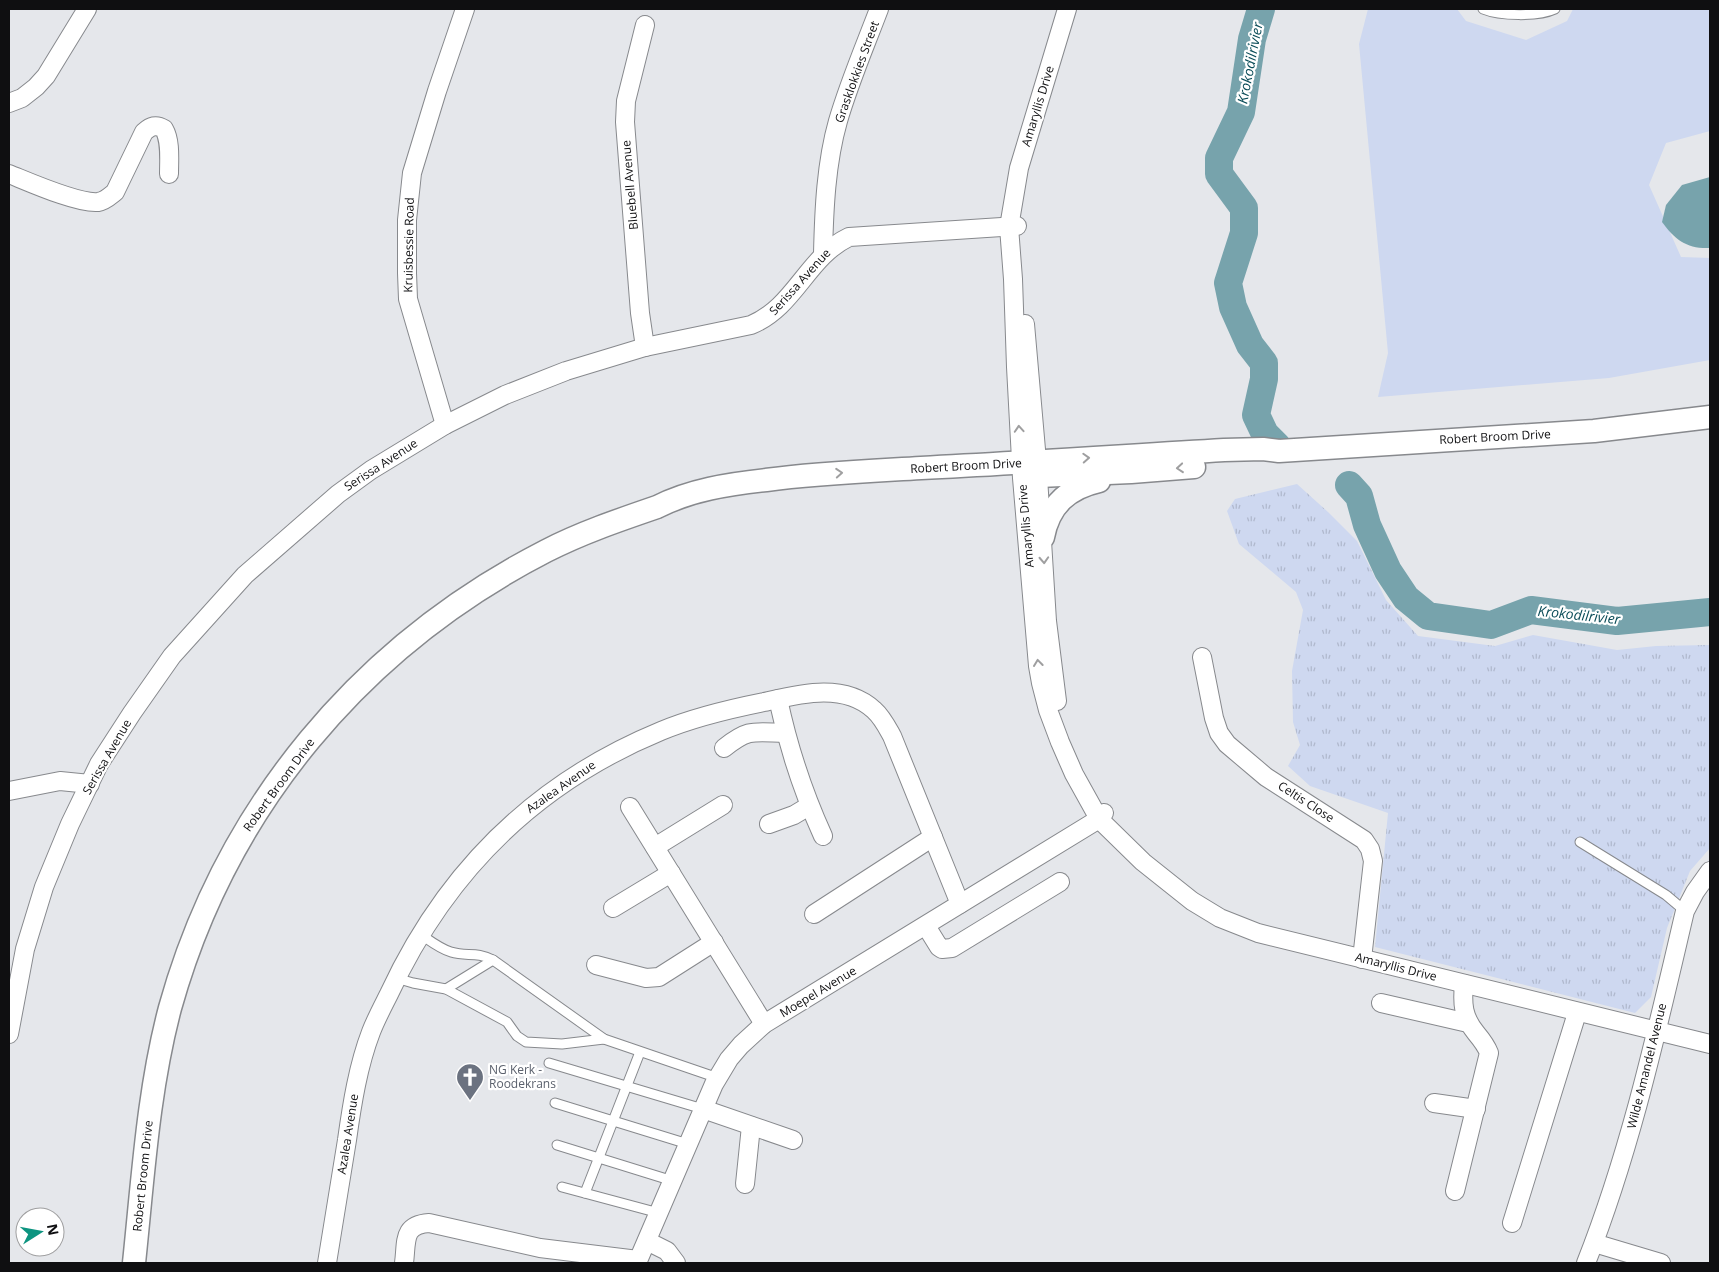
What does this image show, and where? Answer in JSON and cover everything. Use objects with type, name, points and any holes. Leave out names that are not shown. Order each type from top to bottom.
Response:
[{"type":"street","points":[[9,103],[22,98],[36,88],[46,76],[87,9]]},
{"type":"street","name":"Kruisbessie Road","points":[[444,425],[408,299],[406,273],[407,220],[412,173],[465,9]]},
{"type":"street","name":"Grasklokkies Street","points":[[823,254],[826,195],[832,147],[838,122],[879,9]]},
{"type":"street","name":"Amaryllis Drive","points":[[1068,9],[1018,168],[1013,205],[1016,367],[1030,469],[1043,537],[1048,629],[1058,712],[1070,747],[1105,821]]},
{"type":"street","name":"Bluebell Avenue","points":[[645,25],[626,101],[625,122],[640,313],[645,347]]},
{"type":"street","points":[[9,174],[63,195],[90,202],[100,202],[115,192],[144,132],[149,127],[154,126],[164,129],[166,132],[169,174]]},
{"type":"street","name":"Serissa Avenue","points":[[9,1034],[25,949],[44,887],[70,824],[99,764],[172,656],[245,575],[338,494],[371,470],[444,425],[505,395],[566,371],[645,347],[751,325],[763,320],[783,304],[823,254],[849,237],[1013,226]]},
{"type":"street","name":"Robert Broom Drive","points":[[1030,469],[1131,472],[1228,464],[1278,451],[1594,431],[1710,417]]},
{"type":"street","name":"Robert Broom Drive","points":[[134,1263],[153,1092],[170,1009],[184,965],[209,900],[246,829],[313,736],[354,689],[394,652],[426,626],[508,572],[547,551],[599,528],[657,507],[671,507],[747,495],[1224,450],[1263,448],[1278,451]]},
{"type":"street","name":"Amaryllis Drive","points":[[1030,469],[1038,666],[1048,710],[1074,774],[1105,821],[1143,862],[1192,901],[1220,918],[1258,933],[1577,1013],[1710,1044]]},
{"type":"street","points":[[1043,537],[1045,526],[1051,513],[1060,500],[1069,492],[1085,484],[1122,476],[1131,472]]},
{"type":"street","name":"Celtis Close","points":[[1202,657],[1214,718],[1219,733],[1227,744],[1266,777],[1364,840],[1370,849],[1373,861],[1362,958]]},
{"type":"street","name":"Azalea Avenue","points":[[328,1263],[354,1093],[371,1032],[396,978],[420,934],[463,873],[488,846],[535,804],[572,778],[613,753],[663,730],[720,711],[820,692],[838,692],[852,696],[874,709],[884,721],[892,736],[960,904]]},
{"type":"street","points":[[778,699],[785,733],[809,806],[824,836]]},
{"type":"street","points":[[724,748],[738,737],[750,732],[785,733]]},
{"type":"street","points":[[9,791],[60,781],[90,784]]},
{"type":"street","points":[[655,847],[724,805]]},
{"type":"street","points":[[769,824],[794,815],[809,806]]},
{"type":"street","points":[[630,807],[764,1024]]},
{"type":"street","name":"Moepel Avenue","points":[[638,1262],[703,1109],[729,1059],[741,1045],[764,1024],[960,904],[1105,821]]},
{"type":"street","points":[[814,914],[933,837]]},
{"type":"street","name":"Wilde Amandel Avenue","points":[[1586,1263],[1614,1187],[1630,1136],[1685,911],[1695,892],[1710,871]]},
{"type":"street","points":[[613,908],[671,873]]},
{"type":"street","points":[[926,926],[942,949],[952,948],[1060,882]]},
{"type":"street","points":[[596,965],[653,979],[660,977],[714,942]]},
{"type":"street","points":[[1455,1191],[1489,1052],[1468,1023],[1463,1008],[1464,984]]},
{"type":"street","points":[[1381,1003],[1468,1023]]},
{"type":"street","points":[[1512,1223],[1577,1013]]},
{"type":"street","points":[[1434,1103],[1476,1109]]},
{"type":"street","points":[[703,1109],[793,1140]]},
{"type":"street","points":[[745,1184],[751,1126]]},
{"type":"street","points":[[404,1263],[408,1233],[411,1228],[429,1223],[540,1248],[638,1262]]},
{"type":"street","points":[[647,1241],[667,1251],[676,1263]]},
{"type":"street","points":[[1594,1243],[1661,1263]]},
{"type":"lane","points":[[1483,9],[1490,12],[1531,15],[1555,9]]},
{"type":"lane","points":[[1580,842],[1666,895],[1685,911]]},
{"type":"lane","points":[[420,934],[445,950],[457,954],[483,955],[493,960],[604,1039],[718,1078]]},
{"type":"lane","points":[[446,989],[493,960]]},
{"type":"lane","points":[[396,978],[446,989],[507,1022],[517,1036],[526,1042],[562,1044],[604,1039]]},
{"type":"lane","points":[[585,1193],[640,1052]]},
{"type":"lane","points":[[549,1063],[703,1109]]},
{"type":"lane","points":[[555,1103],[688,1144]]},
{"type":"lane","points":[[557,1145],[673,1181]]},
{"type":"lane","points":[[562,1187],[659,1213]]},
{"type":"green space","points":[[1368,9],[1457,9],[1466,21],[1526,40],[1567,21],[1573,9],[1710,9],[1710,131],[1666,143],[1649,185],[1681,257],[1710,258],[1710,360],[1609,378],[1378,397],[1388,353],[1359,44]]},
{"type":"green space","points":[[1297,484],[1357,541],[1386,600],[1418,636],[1495,646],[1533,635],[1617,650],[1656,646],[1710,645],[1710,848],[1690,871],[1667,928],[1651,997],[1635,1013],[1375,947],[1388,813],[1310,786],[1288,766],[1300,745],[1293,722],[1292,671],[1303,610],[1296,592],[1239,544],[1227,511],[1235,499]]},
{"type":"shaded area","points":[[1710,177],[1710,248],[1695,247],[1682,242],[1662,222],[1666,205],[1682,185]]},
{"type":"waterway","name":"Krokodilrivier","points":[[1261,9],[1252,39],[1241,112],[1219,158],[1219,174],[1244,208],[1244,233],[1228,283],[1233,307],[1250,345],[1264,363],[1264,379],[1256,415],[1265,434],[1277,446]]},
{"type":"waterway","name":"Krokodilrivier","points":[[1349,485],[1359,496],[1367,525],[1388,571],[1406,598],[1428,616],[1491,625],[1531,610],[1617,621],[1710,612]]},
{"type":"place","name":"NG Kerk - Roodekrans","points":[[470,1101]]}]
